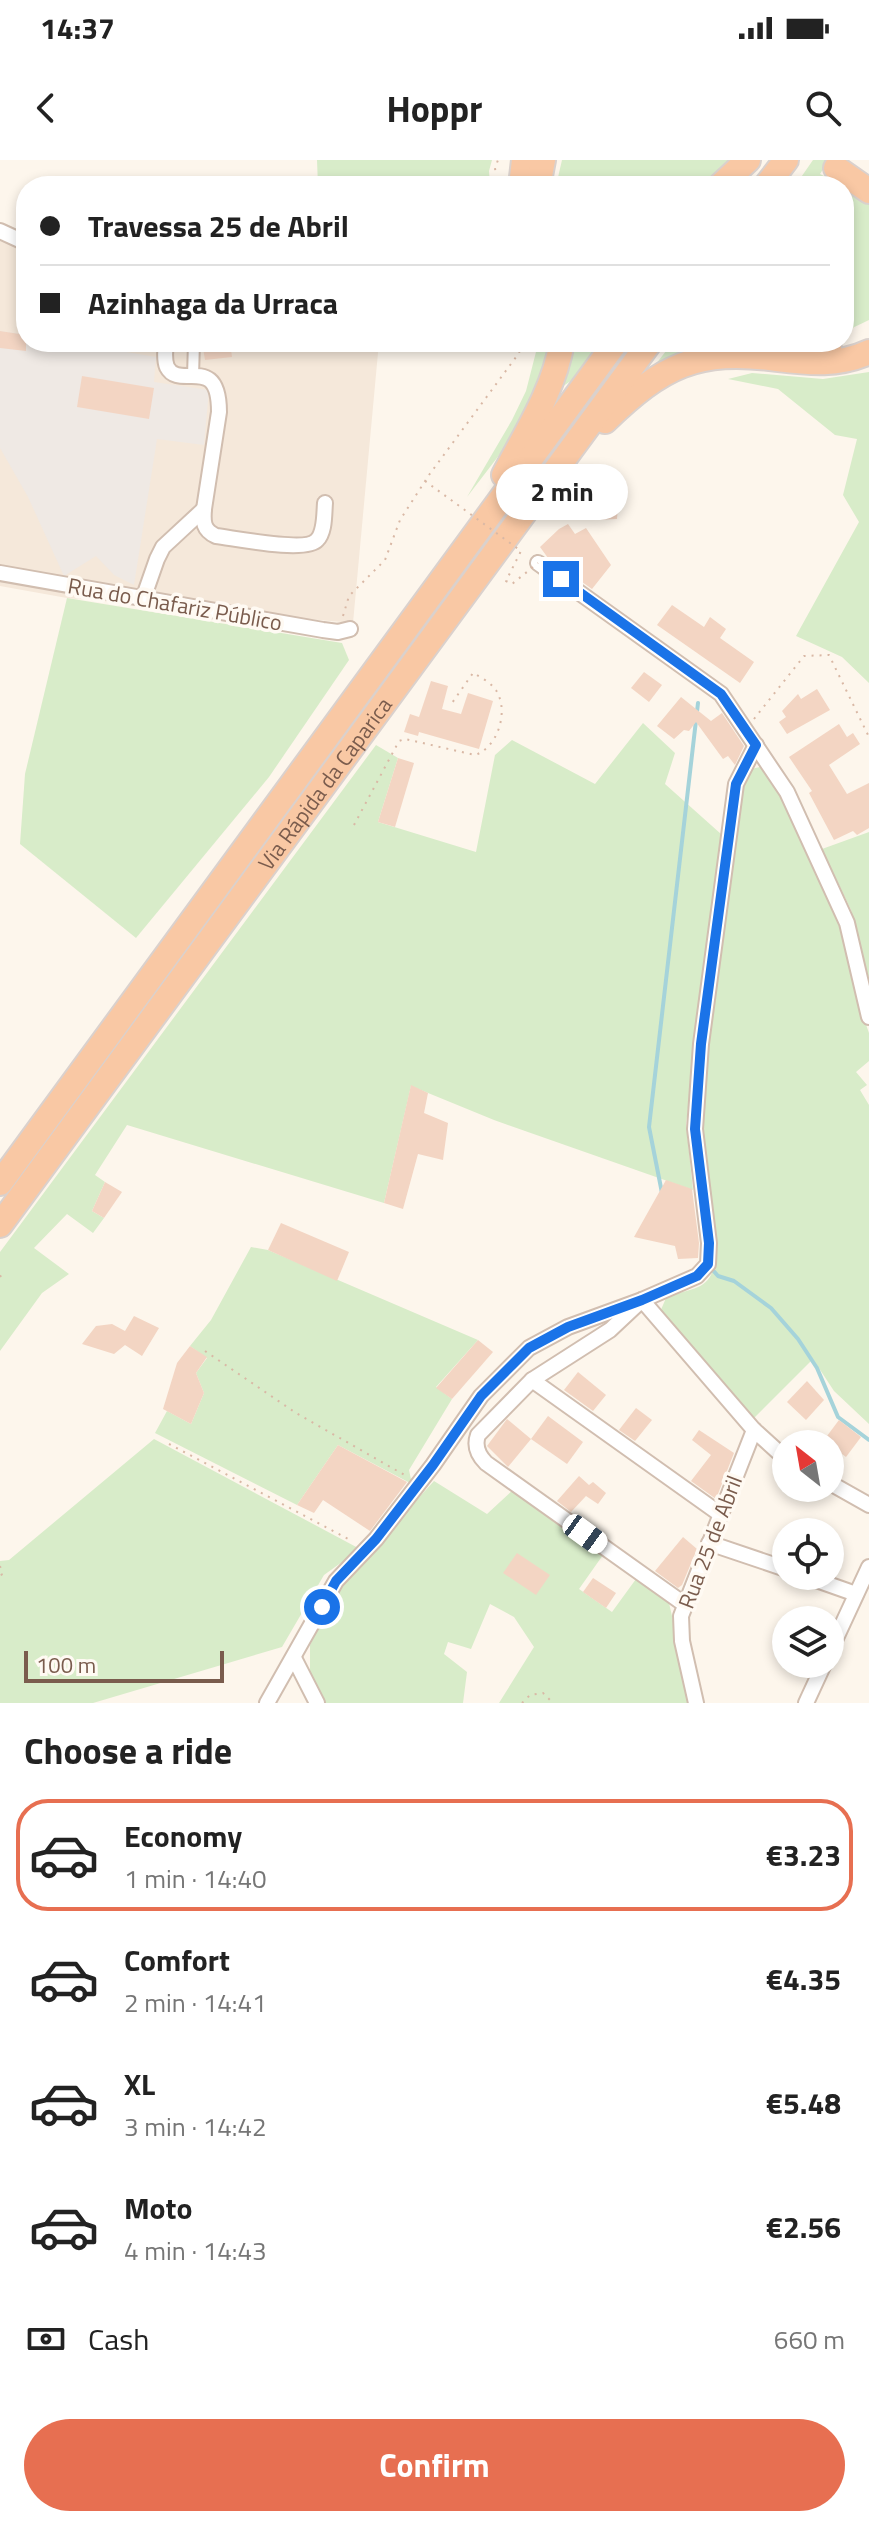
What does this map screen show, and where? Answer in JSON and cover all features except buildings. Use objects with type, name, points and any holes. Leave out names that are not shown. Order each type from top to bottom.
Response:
[{"type":"highway","points":[[731,176],[749,160]]},
{"type":"highway","points":[[836,168],[847,176]]},
{"type":"highway","points":[[463,550],[539,407],[560,352]]},
{"type":"highway","name":"Via Rápida da Caparica","points":[[0,1183],[609,352]]},
{"type":"highway","name":"Via Rápida da Caparica","points":[[0,1225],[642,352]]},
{"type":"highway","points":[[554,470],[633,394],[658,376],[680,366],[708,357],[737,355],[829,363],[869,352]]},
{"type":"street","points":[[166,352],[165,363],[169,371],[175,375],[208,379],[216,386],[219,396],[204,509],[206,529],[216,536],[302,546],[317,540],[322,531],[325,503]]},
{"type":"street","points":[[193,376],[194,352]]},
{"type":"street","points":[[143,599],[163,547],[204,509]]},
{"type":"street","points":[[538,563],[721,694],[787,792],[847,923],[869,1017]]},
{"type":"street","name":"Rua do Chafariz Público","points":[[0,573],[344,630]]},
{"type":"street","points":[[267,1703],[336,1581],[366,1549],[419,1482],[481,1396],[529,1348],[568,1327],[697,1276],[708,1264],[709,1243],[695,1129],[701,1044],[736,784],[756,745]]},
{"type":"street","points":[[642,1300],[610,1330],[532,1380],[480,1432],[477,1447],[486,1463],[684,1604]]},
{"type":"street","points":[[642,1300],[754,1430],[772,1446]]},
{"type":"street","points":[[532,1380],[720,1514]]},
{"type":"street","name":"Rua 25 de Abril","points":[[696,1703],[682,1641],[681,1616],[754,1430]]},
{"type":"street","points":[[844,1491],[869,1505]]},
{"type":"street","points":[[709,1543],[772,1564]]},
{"type":"street","points":[[844,1620],[869,1567]]},
{"type":"street","points":[[844,1590],[856,1594]]},
{"type":"street","points":[[294,1658],[317,1703]]},
{"type":"street","points":[[806,1703],[818,1678]]},
{"type":"path","points":[[344,630],[349,596],[385,560],[400,520],[425,481],[519,352]]},
{"type":"path","points":[[425,481],[521,551],[506,581],[512,584],[538,563]]},
{"type":"path","points":[[746,730],[804,656],[829,655],[869,737]]},
{"type":"path","points":[[354,825],[399,741],[405,739],[475,755],[490,747],[497,735],[501,711],[499,694],[473,673],[452,703]]},
{"type":"path","points":[[0,1277],[4,1271]]},
{"type":"path","points":[[205,1351],[296,1413],[419,1482]]},
{"type":"path","points":[[169,1444],[366,1549]]},
{"type":"path","points":[[0,1566],[0,1577]]},
{"type":"path","points":[[522,1703],[530,1695],[543,1693],[553,1703]]},
{"type":"shaded area","points":[[0,225],[16,232],[16,352],[378,352],[353,623],[67,598],[0,586]]},
{"type":"shaded area","points":[[0,331],[16,333],[16,352],[127,352],[156,357],[154,382],[209,390],[204,445],[157,439],[134,585],[114,575],[96,556],[64,576],[28,497],[0,448]]},
{"type":"green space","points":[[317,160],[492,160],[489,176],[318,176]]},
{"type":"green space","points":[[562,160],[729,160],[714,176],[558,176]]},
{"type":"green space","points":[[813,160],[829,160],[820,174],[824,176],[802,176]]},
{"type":"green space","points":[[854,191],[869,199],[869,320],[854,327]]},
{"type":"green space","points":[[536,352],[551,352],[536,407],[467,497],[512,420],[526,391]]},
{"type":"green space","points":[[568,352],[594,352],[575,378],[562,387]]},
{"type":"green space","points":[[665,352],[731,352],[645,378]]},
{"type":"green space","points":[[869,372],[869,683],[842,657],[796,636],[859,522],[843,495],[857,439],[835,435],[778,389],[728,379],[752,373],[823,379]]},
{"type":"green space","points":[[67,598],[342,643],[349,660],[269,777],[136,938],[20,844],[25,774]]},
{"type":"green space","points":[[643,723],[675,753],[665,784],[721,834],[686,1124],[693,1190],[494,1120],[411,1086],[384,1203],[127,1125],[95,1175],[105,1182],[92,1211],[104,1218],[93,1233],[67,1214],[34,1248],[69,1274],[42,1293],[0,1351],[0,1252],[376,745],[398,758],[378,822],[476,852],[495,755],[512,740],[595,784]]},
{"type":"green space","points":[[760,767],[772,776],[842,926],[869,1033],[869,1061],[856,1072],[867,1085],[860,1090],[869,1105],[869,1424],[834,1391],[813,1359],[754,1418],[677,1340],[660,1312],[666,1298],[696,1288],[708,1280],[715,1264],[700,1118],[738,791],[751,769]]},
{"type":"green space","points":[[869,832],[869,979],[851,910],[822,849]]},
{"type":"green space","points":[[251,1247],[268,1250],[478,1340],[436,1387],[452,1399],[409,1470],[412,1484],[338,1445],[297,1505],[155,1433],[167,1411],[191,1424],[204,1393],[196,1373],[207,1358],[190,1346],[211,1320]]},
{"type":"green space","points":[[154,1439],[360,1549],[324,1575],[282,1647],[93,1703],[0,1703],[0,1561],[9,1560]]},
{"type":"green space","points":[[434,1481],[487,1514],[513,1490],[603,1555],[579,1589],[612,1612],[636,1579],[669,1603],[692,1703],[499,1703],[534,1647],[514,1617],[490,1604],[471,1649],[448,1642],[444,1654],[467,1672],[463,1703],[325,1703],[310,1677],[310,1645],[341,1583]]},
{"type":"waterway","points":[[662,1193],[649,1127],[698,703]]},
{"type":"waterway","points":[[711,1268],[718,1276],[734,1281],[771,1308],[798,1339],[817,1368],[838,1417],[869,1440]]},
{"type":"route","points":[[322,1607],[336,1581],[376,1539],[481,1396],[529,1348],[568,1327],[697,1276],[708,1264],[709,1243],[695,1129],[701,1044],[736,784],[756,745],[721,694],[561,579]]}]
